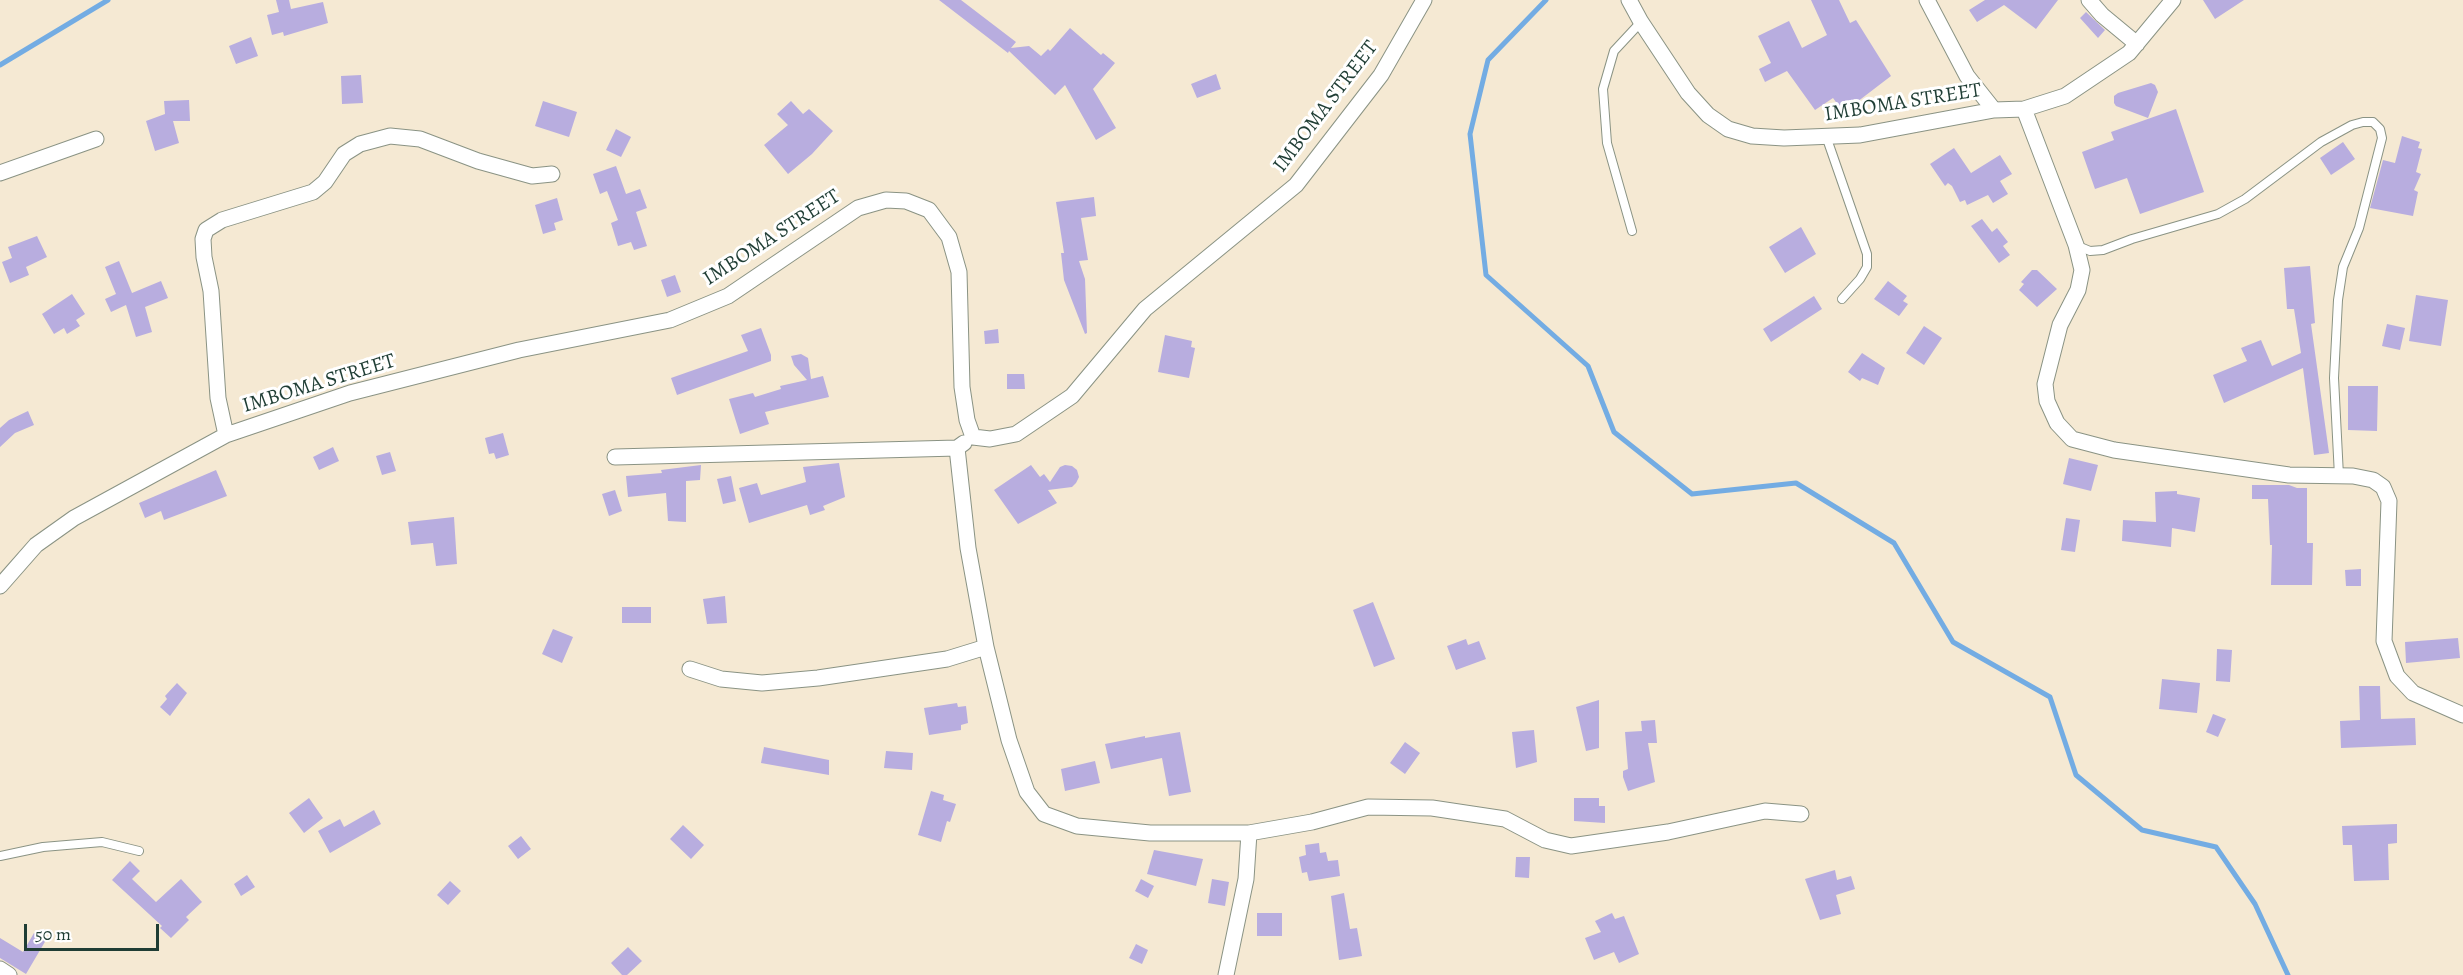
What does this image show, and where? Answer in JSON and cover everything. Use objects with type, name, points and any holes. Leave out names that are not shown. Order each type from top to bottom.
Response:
[{"type":"street","name":"IMBOMA STREET","points":[[0,586],[36,545],[74,518],[226,435],[350,393],[519,350],[670,320],[728,296],[858,208],[886,200],[906,201],[929,210],[949,237],[959,272],[962,387],[967,420],[973,436],[990,440],[1016,434],[1046,416],[1072,396],[1145,309],[1296,185],[1381,75],[1424,0]]},
{"type":"street","name":"IMBOMA STREET","points":[[1629,0],[1688,93],[1708,115],[1728,129],[1752,136],[1784,138],[1860,135],[1994,110],[2024,108],[2065,96],[2129,53],[2173,0]]},
{"type":"street","points":[[1927,0],[1966,76],[1994,110]]},
{"type":"street","points":[[2089,0],[2102,15],[2137,45]]},
{"type":"street","points":[[2024,108],[2076,245],[2082,270],[2078,290],[2060,325],[2044,384],[2047,401],[2057,423],[2072,439],[2114,450],[2289,475],[2339,476],[2373,480],[2383,487],[2389,501],[2384,641],[2397,676],[2413,693],[2463,715]]},
{"type":"street","points":[[226,435],[218,398],[211,291],[204,257],[203,239],[206,230],[222,220],[313,192],[325,182],[344,154],[360,144],[390,136],[420,140],[521,174],[532,176],[552,174]]},
{"type":"street","points":[[0,173],[96,139]]},
{"type":"street","points":[[615,457],[957,448],[973,436]]},
{"type":"street","points":[[957,448],[968,548],[986,647],[1009,740],[1027,792],[1044,814],[1077,826],[1150,833],[1249,833],[1312,822],[1368,807],[1432,808],[1505,819],[1545,840],[1571,846],[1668,832],[1765,812],[1801,814]]},
{"type":"street","points":[[690,669],[721,679],[762,683],[818,678],[947,659],[986,647]]},
{"type":"street","points":[[1226,975],[1245,879],[1249,833]]},
{"type":"street","points":[[0,969],[9,975]]},
{"type":"lane","points":[[1632,231],[1607,143],[1603,89],[1614,51],[1641,22]]},
{"type":"lane","points":[[2076,245],[2090,251],[2103,250],[2132,239],[2218,214],[2246,199],[2321,142],[2352,125],[2373,122],[2380,129],[2382,138],[2359,228],[2343,267],[2338,300],[2334,378],[2339,476]]},
{"type":"lane","points":[[1826,136],[1867,254],[1867,267],[1860,279],[1842,299]]},
{"type":"lane","points":[[0,856],[42,847],[102,842],[139,851]]},
{"type":"building","points":[[276,0],[289,0],[291,9],[323,2],[328,23],[284,36],[283,32],[272,35],[267,15],[279,12]]},
{"type":"building","points":[[939,0],[961,0],[1016,42],[1011,48],[1029,46],[1041,56],[1048,49],[1050,51],[1070,28],[1101,55],[1103,53],[1115,63],[1093,89],[1116,128],[1096,140],[1065,85],[1055,95],[1009,51],[1008,53]]},
{"type":"building","points":[[1811,0],[1839,0],[1850,23],[1856,20],[1891,76],[1857,102],[1855,99],[1841,109],[1833,98],[1815,110],[1787,71],[1765,82],[1759,69],[1771,63],[1758,36],[1789,21],[1802,48],[1827,35]]},
{"type":"building","points":[[1985,0],[2058,0],[2036,29],[2004,5],[1977,22],[1969,10]]},
{"type":"building","points":[[2203,0],[2244,0],[2215,19]]},
{"type":"building","points":[[2086,12],[2105,30],[2098,38],[2080,18]]},
{"type":"building","points":[[251,37],[258,56],[236,64],[229,46]]},
{"type":"building","points":[[1216,74],[1221,89],[1197,98],[1191,84]]},
{"type":"building","points":[[361,75],[363,103],[342,104],[341,76]]},
{"type":"building","points":[[2151,83],[2155,85],[2158,92],[2148,118],[2116,106],[2114,103],[2114,96],[2118,93]]},
{"type":"building","points":[[189,100],[190,121],[173,121],[179,143],[155,151],[146,121],[165,114],[164,101]]},
{"type":"building","points":[[543,101],[577,112],[569,137],[535,126]]},
{"type":"building","points":[[791,101],[803,114],[809,109],[833,131],[812,154],[788,174],[764,145],[788,125],[777,114]]},
{"type":"building","points":[[2176,109],[2204,192],[2140,214],[2127,178],[2095,189],[2082,152],[2114,140],[2111,132]]},
{"type":"building","points":[[616,129],[631,137],[621,157],[606,150]]},
{"type":"building","points":[[2402,136],[2420,142],[2418,148],[2422,149],[2416,172],[2421,174],[2414,190],[2418,192],[2413,216],[2370,208],[2383,160],[2395,163]]},
{"type":"building","points":[[2343,142],[2355,159],[2331,175],[2320,158]]},
{"type":"building","points":[[1954,148],[1971,173],[2000,155],[2012,174],[2000,181],[2008,194],[1993,203],[1988,195],[1967,205],[1965,200],[1960,202],[1952,186],[1948,183],[1945,186],[1930,164]]},
{"type":"building","points":[[616,166],[626,194],[640,189],[647,208],[636,212],[647,246],[634,250],[631,242],[618,246],[611,223],[618,220],[607,191],[600,194],[593,174]]},
{"type":"building","points":[[1094,197],[1096,216],[1081,218],[1088,260],[1079,261],[1085,279],[1087,333],[1085,334],[1064,280],[1061,253],[1064,253],[1056,202]]},
{"type":"building","points":[[557,198],[563,220],[554,223],[556,230],[543,234],[535,205]]},
{"type":"building","points":[[1982,219],[1992,232],[1997,228],[2008,242],[2003,246],[2010,255],[1999,263],[1971,226]]},
{"type":"building","points":[[1801,227],[1816,254],[1785,273],[1769,247]]},
{"type":"building","points":[[37,236],[47,257],[26,267],[29,275],[10,283],[2,262],[12,258],[8,247]]},
{"type":"building","points":[[119,261],[132,293],[161,281],[168,298],[145,307],[152,332],[136,337],[126,305],[111,312],[105,299],[116,294],[105,267]]},
{"type":"building","points":[[2310,266],[2315,323],[2311,324],[2329,453],[2314,455],[2303,368],[2224,403],[2213,375],[2247,361],[2241,348],[2261,340],[2272,366],[2301,353],[2294,309],[2287,309],[2284,268]]},
{"type":"building","points":[[2032,270],[2037,270],[2057,289],[2037,307],[2019,290],[2024,284],[2021,282]]},
{"type":"building","points":[[675,275],[681,292],[667,297],[661,280]]},
{"type":"building","points":[[1888,281],[1907,296],[1903,301],[1908,304],[1899,316],[1874,299]]},
{"type":"building","points":[[72,294],[85,314],[76,320],[80,326],[67,334],[64,328],[54,334],[42,314]]},
{"type":"building","points":[[2416,295],[2448,300],[2441,346],[2409,341]]},
{"type":"building","points":[[1814,296],[1822,309],[1771,342],[1763,329]]},
{"type":"building","points":[[2387,324],[2405,328],[2400,350],[2382,346]]},
{"type":"building","points":[[1924,326],[1942,338],[1924,365],[1906,353]]},
{"type":"building","points":[[761,328],[771,361],[677,395],[671,378],[748,351],[741,335]]},
{"type":"building","points":[[998,329],[999,343],[985,344],[984,331]]},
{"type":"building","points":[[1165,335],[1192,341],[1191,347],[1195,348],[1189,378],[1158,372]]},
{"type":"building","points":[[1862,353],[1885,368],[1878,385],[1862,378],[1860,381],[1848,372]]},
{"type":"building","points":[[801,354],[808,358],[811,379],[823,376],[829,397],[765,412],[769,424],[740,434],[729,399],[753,393],[755,397],[781,389],[780,386],[807,380],[794,365],[791,356]]},
{"type":"building","points":[[1007,374],[1024,374],[1025,389],[1007,389]]},
{"type":"building","points":[[2348,386],[2378,386],[2377,431],[2348,430]]},
{"type":"building","points":[[28,411],[34,425],[15,433],[0,447],[0,428],[9,420]]},
{"type":"building","points":[[503,433],[509,455],[496,459],[494,453],[489,454],[485,438]]},
{"type":"building","points":[[333,447],[339,461],[319,470],[313,457]]},
{"type":"building","points":[[390,452],[396,471],[382,475],[376,456]]},
{"type":"building","points":[[2069,458],[2098,465],[2091,491],[2063,484]]},
{"type":"building","points":[[839,463],[845,497],[823,506],[825,510],[810,515],[807,505],[749,523],[739,488],[757,483],[761,495],[806,482],[803,467]]},
{"type":"building","points":[[701,465],[700,480],[686,481],[686,522],[668,521],[666,493],[628,497],[626,476],[662,473],[661,470]]},
{"type":"building","points":[[1031,465],[1040,477],[1044,474],[1050,482],[1060,467],[1065,465],[1077,470],[1079,477],[1072,487],[1048,490],[1057,503],[1018,524],[994,490]]},
{"type":"building","points":[[216,470],[227,496],[164,520],[161,511],[145,518],[139,503]]},
{"type":"building","points":[[731,476],[736,501],[723,504],[717,479]]},
{"type":"building","points":[[2252,485],[2289,485],[2307,488],[2307,543],[2313,543],[2312,585],[2271,585],[2272,545],[2270,545],[2268,499],[2252,499]]},
{"type":"building","points":[[615,490],[622,511],[609,516],[602,494]]},
{"type":"building","points":[[2177,491],[2177,494],[2200,498],[2195,532],[2172,528],[2171,547],[2122,541],[2123,520],[2156,522],[2155,492]]},
{"type":"building","points":[[454,517],[457,564],[436,566],[433,543],[411,545],[408,522]]},
{"type":"building","points":[[2066,518],[2080,520],[2075,552],[2061,550]]},
{"type":"building","points":[[2361,569],[2361,586],[2346,586],[2345,570]]},
{"type":"building","points":[[725,596],[727,623],[707,624],[703,599]]},
{"type":"building","points":[[1373,602],[1395,659],[1374,667],[1353,610]]},
{"type":"building","points":[[622,607],[651,607],[651,623],[622,623]]},
{"type":"building","points":[[553,629],[573,637],[562,663],[542,654]]},
{"type":"building","points":[[2458,638],[2460,658],[2406,663],[2405,642]]},
{"type":"building","points":[[1466,639],[1468,645],[1479,641],[1486,659],[1456,670],[1447,646]]},
{"type":"building","points":[[2217,649],[2232,650],[2230,682],[2216,681]]},
{"type":"building","points":[[2162,679],[2200,683],[2197,713],[2159,709]]},
{"type":"building","points":[[177,683],[187,693],[170,716],[160,707],[167,699],[165,696]]},
{"type":"building","points":[[2359,686],[2380,686],[2381,719],[2415,718],[2416,745],[2341,748],[2340,721],[2360,720]]},
{"type":"building","points":[[1599,700],[1599,748],[1586,751],[1576,707]]},
{"type":"building","points":[[957,703],[958,707],[966,706],[968,723],[961,725],[961,730],[929,735],[924,708]]},
{"type":"building","points":[[2213,714],[2226,719],[2218,737],[2206,732]]},
{"type":"building","points":[[1655,720],[1657,743],[1648,743],[1655,782],[1628,791],[1623,777],[1623,771],[1628,769],[1625,732],[1642,731],[1641,721]]},
{"type":"building","points":[[1534,730],[1537,762],[1516,768],[1512,732]]},
{"type":"building","points":[[1180,732],[1191,792],[1169,796],[1162,758],[1111,769],[1105,744]]},
{"type":"building","points":[[1405,742],[1420,753],[1405,774],[1390,763]]},
{"type":"building","points":[[764,747],[829,760],[829,775],[761,763]]},
{"type":"building","points":[[886,751],[913,753],[912,770],[884,768]]},
{"type":"building","points":[[1095,761],[1100,783],[1065,791],[1061,769]]},
{"type":"building","points":[[931,791],[944,795],[943,800],[956,804],[950,822],[947,821],[941,842],[918,835]]},
{"type":"building","points":[[309,798],[323,818],[304,833],[289,813]]},
{"type":"building","points":[[1574,798],[1599,798],[1599,806],[1605,806],[1605,823],[1574,821]]},
{"type":"building","points":[[374,810],[381,824],[330,853],[318,831],[340,819],[344,827]]},
{"type":"building","points":[[2397,824],[2397,843],[2388,844],[2389,880],[2354,881],[2352,845],[2343,845],[2342,826]]},
{"type":"building","points":[[683,825],[704,845],[691,859],[670,839]]},
{"type":"building","points":[[521,836],[531,849],[518,859],[508,846]]},
{"type":"building","points":[[1319,843],[1320,853],[1326,852],[1328,861],[1338,860],[1340,876],[1309,881],[1307,872],[1302,873],[1299,857],[1306,855],[1305,845]]},
{"type":"building","points":[[1154,850],[1203,859],[1196,886],[1147,874]]},
{"type":"building","points":[[1516,857],[1530,857],[1529,878],[1515,877]]},
{"type":"building","points":[[130,861],[140,871],[132,879],[156,902],[181,879],[202,902],[186,917],[189,920],[171,938],[160,928],[162,926],[112,880]]},
{"type":"building","points":[[1835,870],[1837,880],[1851,876],[1855,889],[1836,895],[1841,914],[1820,920],[1805,879]]},
{"type":"building","points":[[247,875],[255,887],[241,896],[234,884]]},
{"type":"building","points":[[1141,879],[1154,886],[1148,898],[1135,891]]},
{"type":"building","points":[[1212,879],[1229,882],[1225,906],[1208,903]]},
{"type":"building","points":[[450,881],[461,891],[448,905],[437,895]]},
{"type":"building","points":[[1344,893],[1350,929],[1357,928],[1362,956],[1339,960],[1331,896]]},
{"type":"building","points":[[1257,913],[1282,913],[1282,936],[1257,936]]},
{"type":"building","points":[[1612,913],[1615,919],[1624,916],[1639,954],[1619,963],[1614,952],[1594,960],[1585,938],[1601,932],[1595,921]]},
{"type":"building","points":[[34,933],[46,940],[26,974],[0,958],[0,938],[23,952]]},
{"type":"building","points":[[1136,944],[1148,950],[1142,964],[1129,958]]},
{"type":"building","points":[[628,947],[642,961],[627,975],[622,975],[611,963]]},
{"type":"waterway","points":[[0,65],[108,0]]},
{"type":"waterway","points":[[1546,0],[1488,60],[1470,134],[1486,275],[1588,366],[1614,432],[1692,494],[1796,483],[1894,543],[1953,642],[2050,697],[2076,775],[2142,830],[2216,847],[2255,904],[2288,975]]}]
